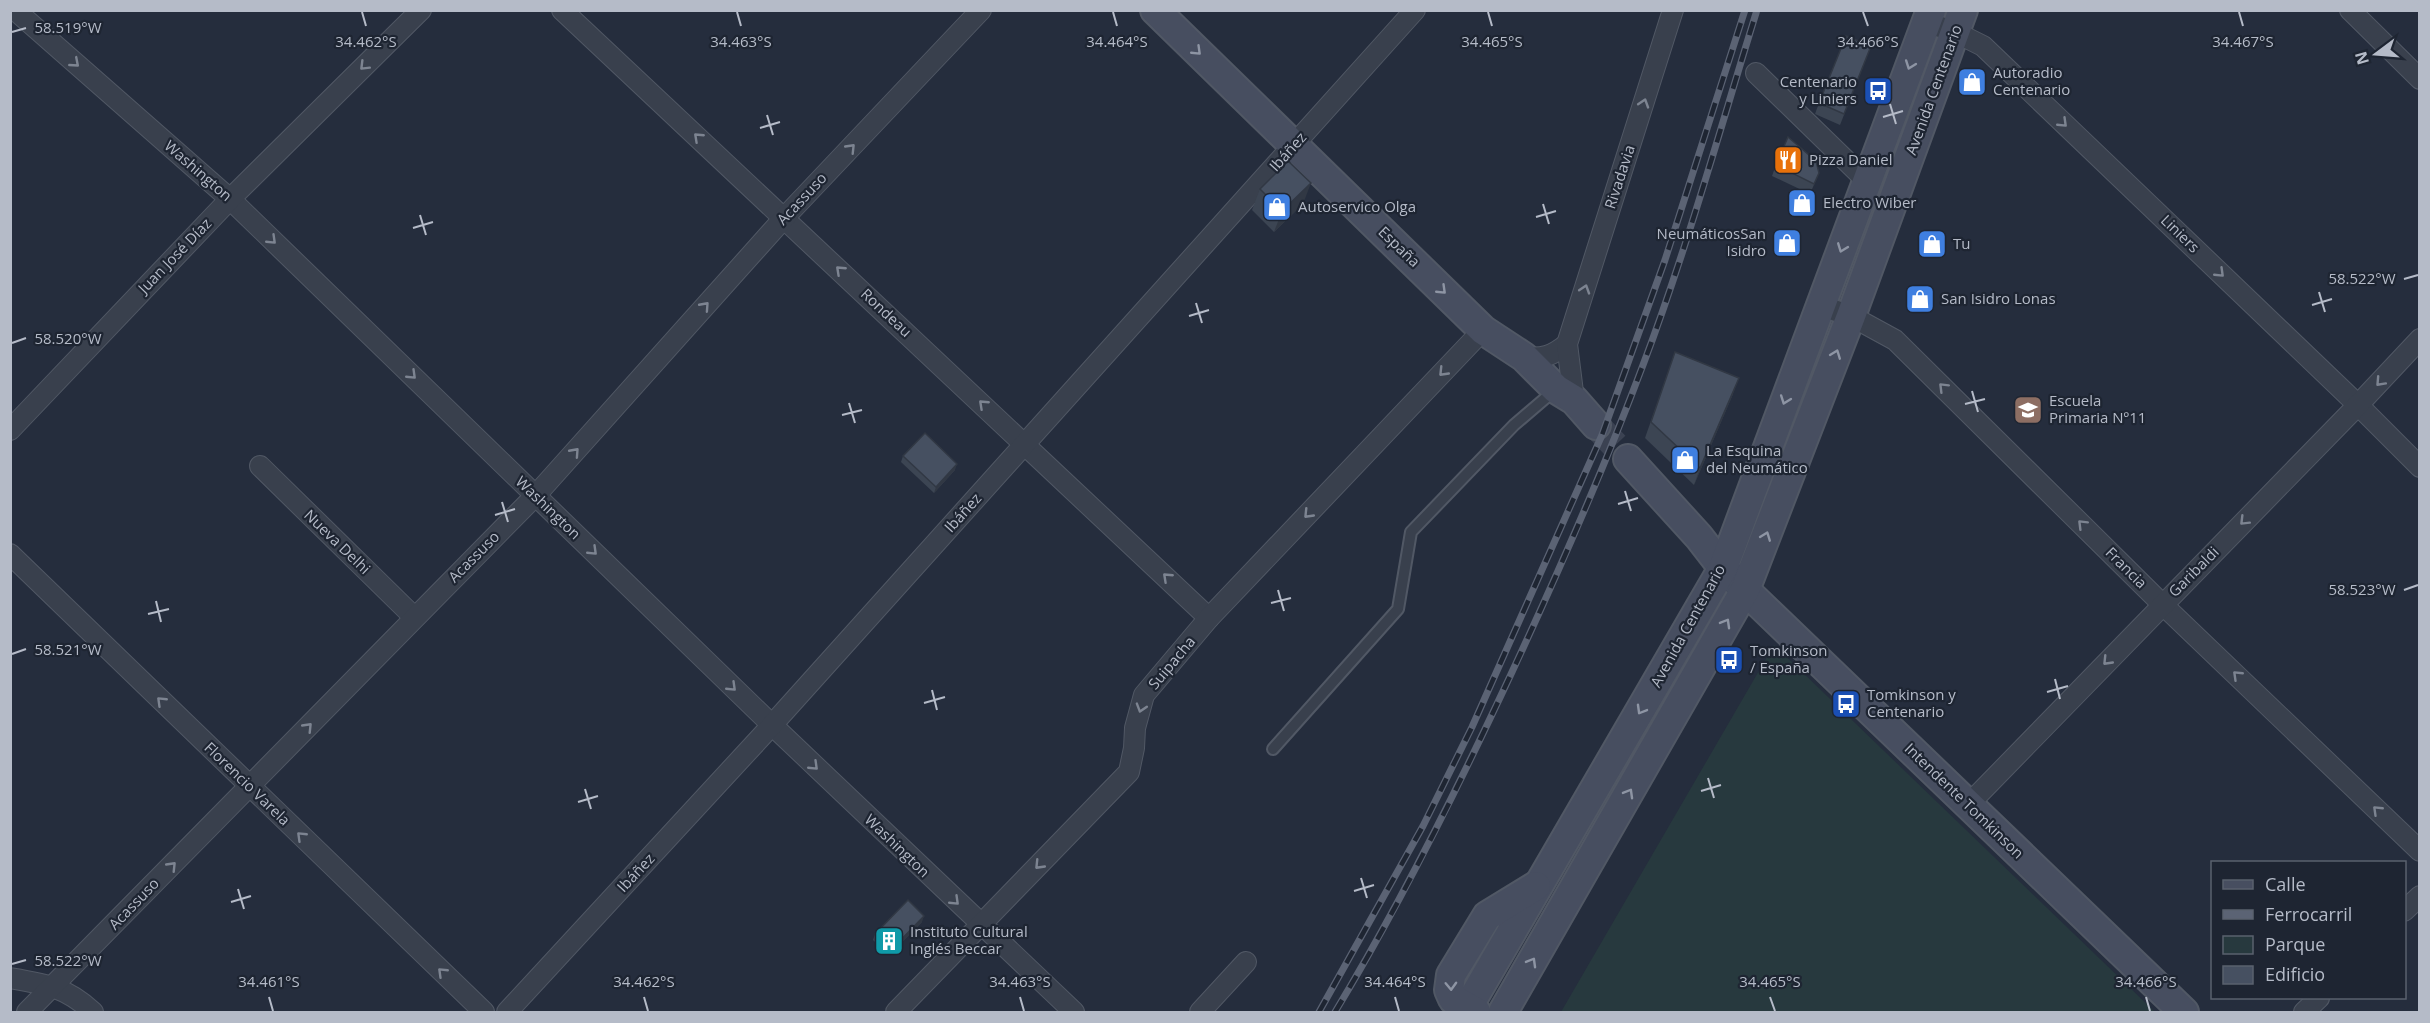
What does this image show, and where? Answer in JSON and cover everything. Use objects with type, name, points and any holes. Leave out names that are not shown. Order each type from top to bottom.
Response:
[{"type":"main road","name":"España","points":[[1155,10],[1483,330],[1524,357],[1596,425]]},
{"type":"main road","name":"Avenida Centenario","points":[[1470,1011],[1453,999],[1449,990],[1451,975],[1487,916],[1540,883],[1723,568],[1928,16]]},
{"type":"main road","name":"Avenida Centenario","points":[[1503,1012],[1745,590],[1851,316],[1959,21]]},
{"type":"main road","points":[[1628,459],[1745,590]]},
{"type":"main road","name":"Intendente Tomkinson","points":[[1745,590],[2184,1012]]},
{"type":"street","name":"Washington","points":[[15,10],[230,199],[772,725],[1074,1012]]},
{"type":"street","name":"Juan José Díaz","points":[[10,430],[230,199],[421,10]]},
{"type":"street","name":"Rondeau","points":[[562,10],[1209,618]]},
{"type":"street","name":"Acassuso","points":[[27,1012],[536,495],[784,218],[981,10]]},
{"type":"street","name":"Ibáñez","points":[[507,1012],[772,725],[1415,10]]},
{"type":"street","points":[[2350,10],[2420,79]]},
{"type":"street","name":"Rivadavia","points":[[1565,394],[1567,344],[1673,11]]},
{"type":"street","name":"Liniers","points":[[1928,16],[1959,21],[2420,467]]},
{"type":"street","points":[[1756,73],[1867,181]]},
{"type":"street","name":"Francia","points":[[1819,305],[1851,316],[1895,340],[2162,604],[2420,851]]},
{"type":"street","name":"Suipacha","points":[[897,1012],[1129,772],[1135,728],[1144,695],[1209,618],[1483,330]]},
{"type":"street","name":"Garibaldi","points":[[1968,805],[2420,339]]},
{"type":"street","points":[[1524,357],[1542,359],[1553,355],[1567,344]]},
{"type":"street","name":"Nueva Delhi","points":[[260,466],[414,617]]},
{"type":"street","name":"Florencio Varela","points":[[10,554],[484,1012]]},
{"type":"street","points":[[2406,910],[2420,897]]},
{"type":"street","points":[[1200,1012],[1246,962]]},
{"type":"street","points":[[10,978],[54,986],[78,998],[93,1012]]},
{"type":"street","points":[[2304,1012],[2318,999]]},
{"type":"lane","points":[[1273,749],[1398,609],[1411,532],[1514,425],[1565,394]]},
{"type":"green space","points":[[1774,645],[2155,1012],[1561,1012]]},
{"type":"building","points":[[1846,36],[1871,46],[1844,114],[1819,103]]},
{"type":"building","points":[[1788,137],[1816,161],[1819,173],[1814,184],[1776,165]]},
{"type":"building","points":[[1288,161],[1311,183],[1282,211],[1260,189]]},
{"type":"building","points":[[1675,352],[1739,378],[1700,468],[1651,422]]},
{"type":"building","points":[[925,433],[957,464],[936,487],[903,456]]},
{"type":"building","name":"Instituto Cultural Inglés Beccar","points":[[908,900],[924,916],[891,950],[875,934]]},
{"type":"tunnel","points":[[1596,425],[1628,459]]},
{"type":"railway","points":[[1319,1012],[1423,826],[1472,727],[1602,435],[1665,260],[1745,10]]},
{"type":"railway","points":[[1335,1012],[1383,929],[1450,802],[1530,634],[1597,481],[1643,365],[1674,277],[1757,10]]},
{"type":"place","name":"Autoradio Centenario","points":[[1972,82]]},
{"type":"place","name":"Centenario y Liniers","points":[[1878,91]]},
{"type":"place","name":"Pizza Daniel","points":[[1788,160]]},
{"type":"place","name":"Electro Wiber","points":[[1802,203]]},
{"type":"place","name":"Autoservico Olga","points":[[1277,207]]},
{"type":"place","name":"NeumáticosSan Isidro","points":[[1787,243]]},
{"type":"place","name":"Tu","points":[[1932,244]]},
{"type":"place","name":"San Isidro Lonas","points":[[1920,299]]},
{"type":"place","name":"Escuela Primaria Nº11","points":[[2028,410]]},
{"type":"place","name":"La Esquina del Neumático","points":[[1685,460]]},
{"type":"place","name":"Tomkinson / España","points":[[1729,660]]},
{"type":"place","name":"Tomkinson y Centenario","points":[[1846,704]]},
{"type":"place","name":"Instituto Cultural Inglés Beccar","points":[[889,941]]}]
